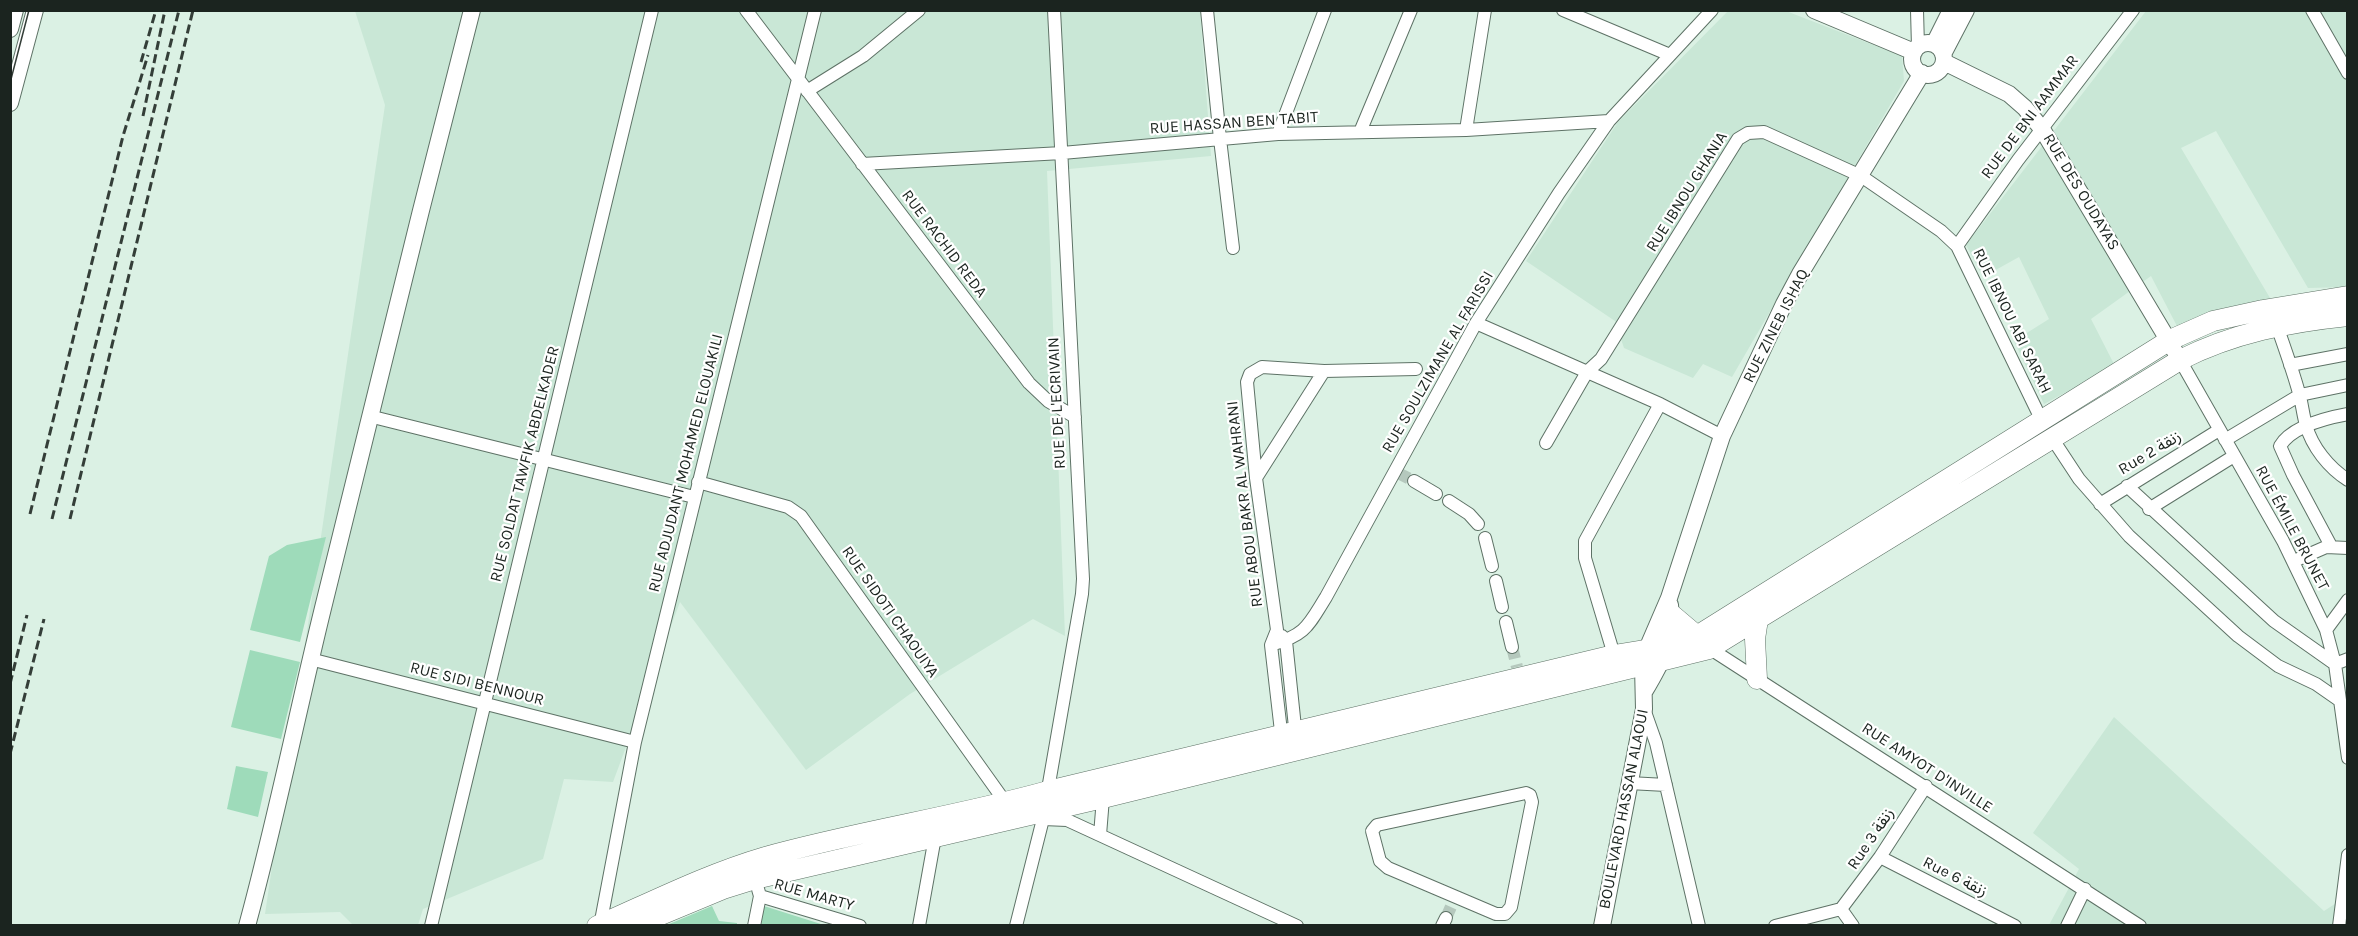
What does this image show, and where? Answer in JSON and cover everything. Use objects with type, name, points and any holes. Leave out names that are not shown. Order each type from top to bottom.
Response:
[{"type":"main road","points":[[1703,643],[2170,340],[2213,321],[2263,309],[2348,296]]},
{"type":"main road","points":[[634,926],[723,889],[757,888],[935,837],[1011,810],[1048,791],[1290,743],[1703,643],[1758,619],[2180,360],[2224,340],[2277,326],[2348,316]]},
{"type":"main road","points":[[1670,606],[1703,643]]},
{"type":"main road","points":[[1757,679],[1755,648],[1758,619]]},
{"type":"main road","points":[[599,925],[724,871],[766,857],[1011,810],[1043,815],[1290,743],[1519,672],[1614,655],[1655,656]]},
{"type":"street","points":[[10,29],[15,10]]},
{"type":"street","points":[[10,103],[35,10]]},
{"type":"street","points":[[247,926],[269,843],[310,659],[369,416],[472,10]]},
{"type":"street","name":"RUE SOLDAT TAWFIK ABDELKADER","points":[[431,926],[652,10]]},
{"type":"street","name":"RUE RACHID REDA","points":[[746,10],[1029,383],[1048,401],[1075,417]]},
{"type":"street","name":"RUE ADJUDANT MOHAMED ELOUAKILI","points":[[599,925],[635,741],[815,10]]},
{"type":"street","points":[[807,91],[863,56],[919,10]]},
{"type":"street","name":"RUE DE L'ECRIVAIN","points":[[1016,926],[1048,791],[1082,594],[1054,10]]},
{"type":"street","points":[[1207,10],[1233,248]]},
{"type":"street","points":[[1278,134],[1325,10]]},
{"type":"street","points":[[1360,132],[1411,10]]},
{"type":"street","points":[[1466,130],[1485,10]]},
{"type":"street","points":[[1563,10],[1670,55]]},
{"type":"street","name":"RUE SOULZIMANE AL FARISSI","points":[[1271,645],[1299,635],[1307,627],[1397,472],[1476,322],[1559,193],[1609,121],[1712,10]]},
{"type":"street","name":"RUE DES OUDAYAS","points":[[1814,10],[1931,52],[2009,94],[2025,108],[2042,129],[2180,360]]},
{"type":"street","points":[[1917,10],[1931,52],[1938,71],[1928,74],[1922,73],[1915,67],[1931,52],[1966,10]]},
{"type":"street","points":[[1931,52],[1951,10]]},
{"type":"street","name":"RUE DE BNI AAMMAR","points":[[1957,246],[1995,191],[2133,10]]},
{"type":"street","points":[[2312,10],[2348,74]]},
{"type":"street","name":"RUE ZINEB ISHAQ","points":[[1655,656],[1722,436],[1784,304],[1922,73]]},
{"type":"street","name":"RUE HASSAN BEN TABIT","points":[[862,164],[1062,153],[1278,134],[1466,130],[1609,121]]},
{"type":"street","name":"RUE IBNOU GHANIA","points":[[1587,372],[1601,359],[1742,135],[1754,131],[1764,132],[1861,176]]},
{"type":"street","name":"RUE IBNOU ABI SARAH","points":[[1861,176],[1941,231],[1957,246],[2042,421]]},
{"type":"street","points":[[1476,322],[1660,404],[1722,436]]},
{"type":"street","points":[[2277,326],[2300,395],[2306,427],[2326,461],[2337,473],[2348,480]]},
{"type":"street","points":[[2290,365],[2348,354]]},
{"type":"street","name":"RUE ÉMILE BRUNET","points":[[2180,360],[2294,561],[2326,630],[2335,664],[2348,758]]},
{"type":"street","name":"RUE ABOU BAKR AL WAHRANI","points":[[1290,743],[1271,645],[1277,630],[1256,478],[1247,382],[1250,374],[1262,368],[1324,371]]},
{"type":"street","points":[[1256,478],[1324,371],[1416,369]]},
{"type":"street","points":[[1546,442],[1587,372]]},
{"type":"street","name":"Rue 2 زنقة","points":[[2100,504],[2127,486],[2300,395],[2348,385]]},
{"type":"street","points":[[1614,655],[1585,558],[1585,541],[1660,404]]},
{"type":"street","points":[[2331,546],[2280,450],[2283,441],[2306,427],[2348,414]]},
{"type":"street","points":[[369,416],[694,497]]},
{"type":"street","points":[[2052,438],[2079,478],[2129,536],[2238,636],[2278,666],[2316,684],[2339,700]]},
{"type":"street","points":[[2150,508],[2234,456]]},
{"type":"street","name":"RUE SIDOTI CHAOUIYA","points":[[698,482],[788,507],[801,516],[1011,810]]},
{"type":"street","points":[[1414,482],[1436,494]]},
{"type":"street","points":[[2127,486],[2274,621],[2335,664],[2348,659]]},
{"type":"street","points":[[1449,501],[1469,514],[1478,524]]},
{"type":"street","points":[[1485,538],[1492,566]]},
{"type":"street","points":[[2294,561],[2331,546],[2348,548]]},
{"type":"street","points":[[1496,581],[1502,606]]},
{"type":"street","points":[[2326,630],[2348,600]]},
{"type":"street","points":[[1506,622],[1512,647]]},
{"type":"street","points":[[1277,630],[1286,640],[1290,743]]},
{"type":"street","name":"RUE AMYOT D'INVILLE","points":[[1703,643],[2140,926]]},
{"type":"street","name":"BOULEVARD HASSAN ALAOUI","points":[[1602,926],[1644,701],[1655,656]]},
{"type":"street","name":"RUE SIDI BENNOUR","points":[[310,659],[635,741]]},
{"type":"street","points":[[1644,701],[1699,926]]},
{"type":"street","points":[[1629,783],[1666,785]]},
{"type":"street","name":"Rue 3 زنقة","points":[[1841,909],[1880,857],[1926,786]]},
{"type":"street","points":[[1523,794],[1530,795],[1532,801],[1508,911],[1500,915],[1455,899],[1385,866],[1379,858],[1372,833],[1373,828],[1523,794]]},
{"type":"street","points":[[1100,835],[1103,798]]},
{"type":"street","points":[[1043,815],[1067,820],[1295,925]]},
{"type":"street","points":[[919,926],[935,837]]},
{"type":"street","points":[[2339,926],[2348,855]]},
{"type":"street","name":"Rue 6 زنقة","points":[[1880,857],[2016,926]]},
{"type":"street","points":[[754,926],[757,888]]},
{"type":"street","name":"RUE MARTY","points":[[757,888],[860,926]]},
{"type":"street","points":[[2067,926],[2085,889]]},
{"type":"street","points":[[1775,926],[1841,909],[1853,926]]},
{"type":"shaded area","points":[[355,11],[1200,11],[1211,156],[1047,171],[1065,636],[1033,619],[910,694],[806,770],[680,602],[613,782],[564,779],[543,859],[423,909],[418,925],[353,925],[340,912],[265,914],[385,105]]},
{"type":"shaded area","points":[[1728,11],[1786,11],[1902,56],[1904,81],[1732,377],[1703,364],[1693,378],[1624,348],[1615,321],[1526,261],[1618,122]]},
{"type":"shaded area","points":[[2146,11],[2347,11],[2347,287],[2308,288],[2216,131],[2181,148],[2270,298],[2178,328],[2151,276],[2091,319],[2115,366],[2044,404],[2014,341],[2049,319],[2019,257],[1983,277],[1966,245]]},
{"type":"shaded area","points":[[2114,717],[2324,911],[2347,896],[2347,925],[2049,925],[2079,869],[2033,833]]},
{"type":"green space","points":[[326,537],[300,642],[250,630],[269,556],[287,545]]},
{"type":"green space","points":[[250,650],[300,662],[281,739],[231,727]]},
{"type":"green space","points":[[236,766],[268,772],[258,817],[227,809]]},
{"type":"green space","points":[[712,906],[719,921],[737,923],[737,925],[667,925]]},
{"type":"green space","points":[[764,906],[824,925],[761,926]]},
{"type":"tunnel","points":[[1398,473],[1414,481]]},
{"type":"tunnel","points":[[1512,647],[1517,667]]},
{"type":"tunnel","points":[[1446,918],[1453,902]]},
{"type":"tram line","points":[[10,83],[29,10]]},
{"type":"railway","points":[[141,62],[156,10]]},
{"type":"railway","points":[[143,116],[165,10]]},
{"type":"railway","points":[[52,519],[179,10]]},
{"type":"railway","points":[[70,519],[193,10]]},
{"type":"railway","points":[[30,514],[123,136],[148,55]]},
{"type":"railway","points":[[10,684],[27,615]]},
{"type":"railway","points":[[10,754],[44,619]]}]
